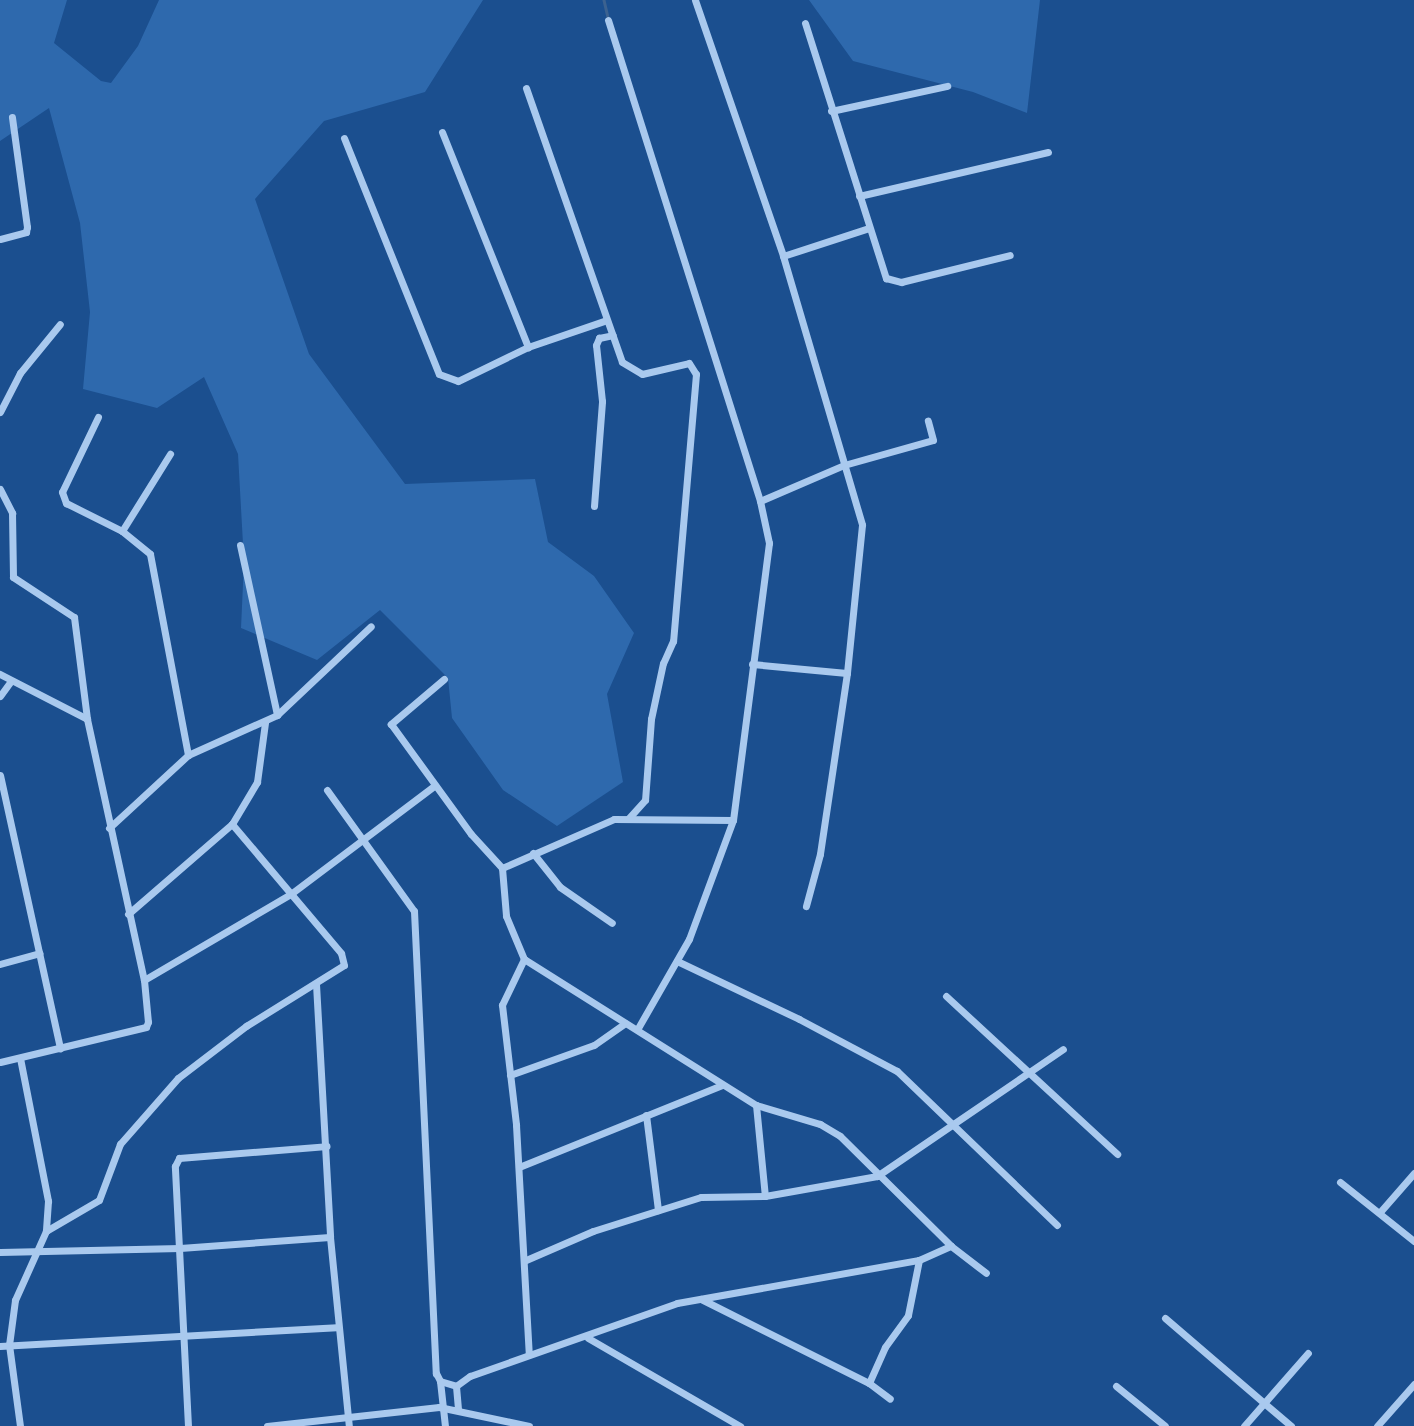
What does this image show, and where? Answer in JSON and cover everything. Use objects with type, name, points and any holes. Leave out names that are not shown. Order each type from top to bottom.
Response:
[{"type":"street","points":[[695,0],[783,256],[863,538],[847,673],[820,854],[806,905]]},
{"type":"street","points":[[608,20],[760,502],[769,544],[733,820],[677,961],[638,1028]]},
{"type":"street","points":[[805,23],[882,272],[892,282],[1010,255]]},
{"type":"street","points":[[831,111],[947,86]]},
{"type":"street","points":[[526,88],[622,362],[635,372],[689,363],[693,365],[697,388],[673,641],[663,663],[651,719],[645,800],[628,818]]},
{"type":"street","points":[[0,239],[26,232],[27,227],[12,117]]},
{"type":"street","points":[[442,132],[528,347]]},
{"type":"street","points":[[344,138],[439,374],[458,382],[528,347],[607,320]]},
{"type":"street","points":[[859,196],[1048,152]]},
{"type":"street","points":[[783,256],[869,228]]},
{"type":"street","points":[[0,412],[20,373],[60,324]]},
{"type":"street","points":[[594,506],[602,401],[596,345],[599,338],[613,335]]},
{"type":"street","points":[[98,417],[62,492],[66,503],[122,531],[150,554],[156,573],[188,755]]},
{"type":"street","points":[[760,502],[844,465],[933,440],[928,421]]},
{"type":"street","points":[[122,531],[170,454]]},
{"type":"street","points":[[0,489],[12,513],[13,577],[74,617],[87,719],[144,980],[146,1027],[0,1062]]},
{"type":"street","points":[[240,545],[277,715]]},
{"type":"street","points":[[109,828],[188,755],[265,723],[277,715],[371,626]]},
{"type":"street","points":[[752,664],[847,673]]},
{"type":"street","points":[[0,674],[87,719]]},
{"type":"street","points":[[444,679],[391,723],[434,786],[502,868],[506,916],[524,959],[625,1023],[638,1028],[756,1105],[820,1124],[839,1136],[951,1246],[986,1273]]},
{"type":"street","points":[[0,696],[10,681]]},
{"type":"street","points":[[128,914],[232,824],[257,782],[265,723]]},
{"type":"street","points":[[0,775],[60,1049]]},
{"type":"street","points":[[144,980],[292,893],[434,786]]},
{"type":"street","points":[[327,790],[409,900],[419,936],[419,1073],[440,1381],[439,1407],[445,1426]]},
{"type":"street","points":[[502,868],[585,829],[628,818],[733,820]]},
{"type":"street","points":[[46,1231],[99,1200],[120,1144],[178,1078],[246,1026],[340,969],[344,959],[292,893],[232,824]]},
{"type":"street","points":[[533,853],[561,887],[612,923]]},
{"type":"street","points":[[0,964],[40,953]]},
{"type":"street","points":[[524,959],[502,1005],[519,1167],[529,1354]]},
{"type":"street","points":[[677,961],[880,1060],[952,1121],[1057,1225]]},
{"type":"street","points":[[316,984],[336,1327],[348,1423]]},
{"type":"street","points":[[946,996],[1025,1073],[1117,1154]]},
{"type":"street","points":[[510,1075],[594,1045],[625,1023]]},
{"type":"street","points":[[526,1259],[658,1210],[701,1197],[765,1196],[877,1176],[952,1121],[1063,1049]]},
{"type":"street","points":[[20,1058],[48,1201],[46,1231],[15,1300],[9,1345],[20,1426]]},
{"type":"street","points":[[519,1167],[722,1085]]},
{"type":"street","points":[[756,1105],[765,1196]]},
{"type":"street","points":[[646,1115],[658,1210]]},
{"type":"street","points":[[188,1426],[186,1336],[175,1166],[178,1158],[327,1146]]},
{"type":"street","points":[[1380,1212],[1414,1173]]},
{"type":"street","points":[[1340,1182],[1414,1241]]},
{"type":"street","points":[[0,1252],[37,1254],[180,1248],[330,1237]]},
{"type":"street","points":[[440,1381],[456,1386],[529,1354],[588,1338],[701,1298],[919,1261],[951,1246]]},
{"type":"street","points":[[869,1383],[885,1347],[908,1315],[919,1261]]},
{"type":"street","points":[[701,1298],[869,1383],[890,1399]]},
{"type":"street","points":[[1165,1318],[1291,1426]]},
{"type":"street","points":[[0,1346],[336,1327]]},
{"type":"street","points":[[588,1338],[740,1426]]},
{"type":"street","points":[[1244,1426],[1308,1353]]},
{"type":"street","points":[[1377,1426],[1414,1384]]},
{"type":"street","points":[[456,1386],[457,1409]]},
{"type":"street","points":[[1116,1386],[1165,1426]]},
{"type":"street","points":[[267,1426],[348,1423],[439,1407],[528,1426]]},
{"type":"shaded area","points":[[0,0],[67,0],[54,43],[101,81],[111,83],[138,46],[159,0],[483,0],[425,92],[324,121],[255,199],[309,354],[405,484],[535,479],[548,542],[594,576],[634,633],[607,694],[623,782],[557,826],[503,790],[452,718],[448,678],[380,610],[317,660],[241,628],[244,562],[238,454],[204,377],[157,408],[83,389],[90,312],[80,223],[49,108],[0,141]]},
{"type":"shaded area","points":[[809,0],[1040,0],[1027,113],[973,92],[853,61]]},
{"type":"waterway","points":[[604,0],[608,17]]}]
